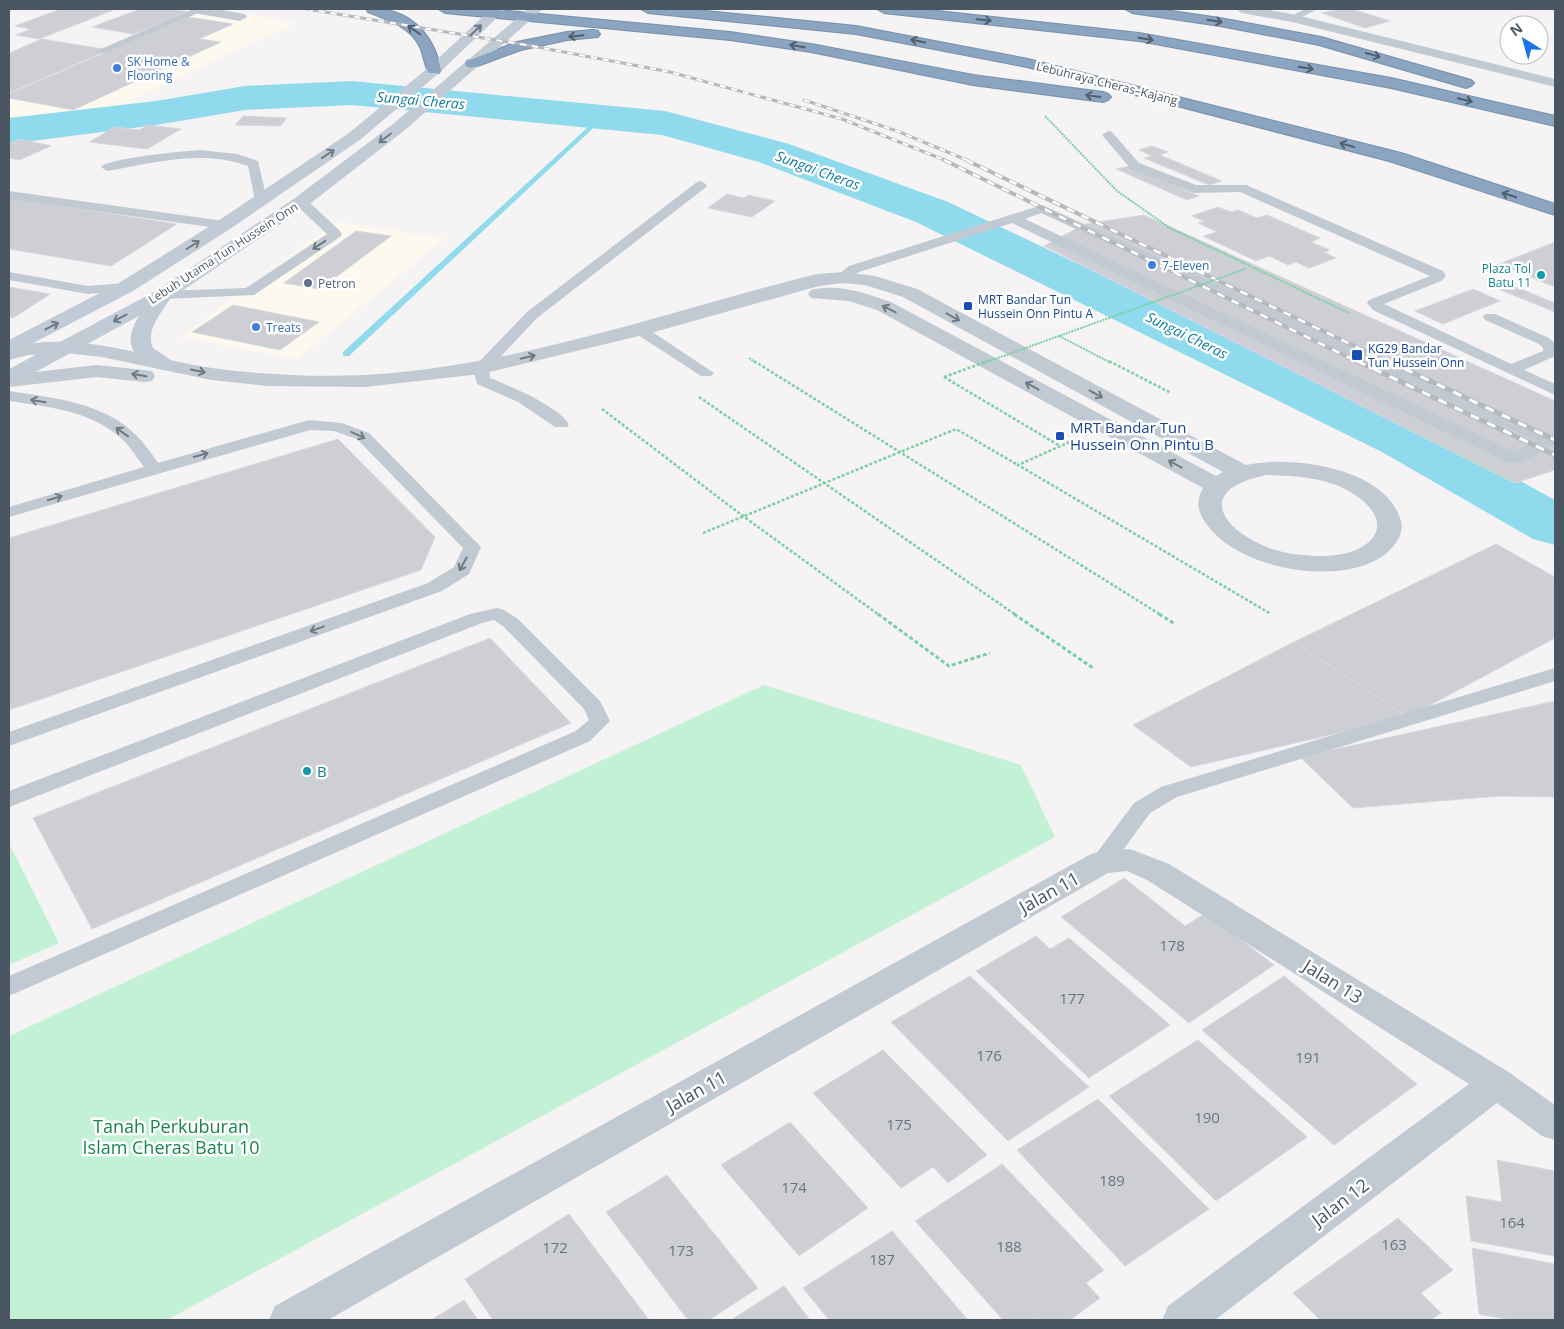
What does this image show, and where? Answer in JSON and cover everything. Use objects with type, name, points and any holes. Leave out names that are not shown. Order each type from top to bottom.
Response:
[{"type":"highway","points":[[372,9],[401,20],[422,36],[432,54],[434,70]]},
{"type":"highway","points":[[445,9],[531,13],[730,36],[811,48],[973,80],[1228,113]]},
{"type":"highway","name":"Lebuhraya Cheras–Kajang","points":[[648,9],[847,29],[1028,63],[1395,157],[1555,210]]},
{"type":"highway","points":[[884,9],[1139,38],[1391,83],[1555,121]]},
{"type":"highway","points":[[1132,9],[1220,22],[1321,41],[1482,88]]},
{"type":"highway","points":[[472,64],[517,46],[568,36],[604,33],[730,36]]},
{"type":"highway","points":[[1501,94],[1555,112]]},
{"type":"main road","name":"Lebuh Utama Tun Hussein Onn","points":[[9,348],[126,287],[224,226],[355,136],[434,70],[496,11]]},
{"type":"main road","name":"Lebuh Utama Tun Hussein Onn","points":[[9,379],[64,347],[163,295],[301,202],[399,127],[531,13]]},
{"type":"main road","points":[[163,295],[143,326],[140,339],[144,352],[164,364]]},
{"type":"street","points":[[197,9],[240,17]]},
{"type":"street","points":[[1242,9],[1292,18],[1555,83]]},
{"type":"street","points":[[9,354],[27,349],[64,347],[102,351],[211,374],[267,380],[365,380],[535,374],[817,280],[843,276],[871,279],[910,294],[1242,473]]},
{"type":"street","points":[[648,335],[815,294],[851,296],[884,306],[1218,488]]},
{"type":"street","points":[[9,379],[97,371],[138,375],[234,394],[276,395],[336,394],[482,375]]},
{"type":"street","points":[[1268,468],[1297,469],[1326,474],[1353,484],[1374,498],[1388,514],[1391,530],[1384,545],[1366,556],[1341,563],[1310,564],[1281,559],[1252,550],[1231,538],[1216,523],[1209,508],[1212,494],[1223,482],[1242,473],[1268,468]]},
{"type":"street","name":"Jalan 13","points":[[1102,862],[1130,860],[1158,872],[1497,1083],[1555,1125]]},
{"type":"street","name":"Jalan 11","points":[[290,1320],[1102,862]]},
{"type":"street","name":"Jalan 12","points":[[1183,1320],[1497,1083]]},
{"type":"lane","points":[[101,50],[197,9]]},
{"type":"lane","points":[[1292,18],[1313,9]]},
{"type":"lane","points":[[1108,135],[1135,166],[1194,189],[1242,188],[1438,274],[1439,276],[1436,278],[1374,303],[1378,307],[1555,390]]},
{"type":"lane","points":[[108,167],[197,155],[240,157],[254,164],[260,200]]},
{"type":"lane","points":[[561,424],[536,404],[482,375],[532,315],[700,185]]},
{"type":"lane","points":[[9,195],[224,226]]},
{"type":"lane","points":[[163,295],[249,292],[335,234],[301,202]]},
{"type":"lane","points":[[843,276],[854,269],[932,242],[984,226],[1042,209],[1549,441],[1515,459],[1012,218]]},
{"type":"lane","points":[[9,276],[88,290],[126,287]]},
{"type":"lane","points":[[1490,318],[1544,341],[1551,347],[1550,354],[1512,369]]},
{"type":"lane","points":[[648,335],[706,373]]},
{"type":"lane","points":[[9,396],[68,405],[104,419],[131,438],[154,469]]},
{"type":"lane","points":[[9,512],[310,425],[336,426],[363,436],[472,547],[462,570],[435,587],[9,739]]},
{"type":"lane","points":[[9,799],[477,618],[498,614],[511,623],[593,706],[600,721],[583,736],[9,986]]},
{"type":"lane","points":[[1102,862],[1142,808],[1169,792],[1555,674]]},
{"type":"path","points":[[1001,83],[1036,107],[1117,191],[1170,228],[1352,314]]},
{"type":"path","points":[[1060,446],[944,377],[1245,269]]},
{"type":"path","points":[[1059,336],[1171,393]]},
{"type":"path","points":[[749,358],[1175,624]]},
{"type":"path","points":[[694,394],[1093,668]]},
{"type":"path","points":[[602,409],[743,516],[949,666],[990,653]]},
{"type":"path","points":[[702,533],[956,428],[1271,614]]},
{"type":"path","points":[[1018,465],[1076,440]]},
{"type":"shaded area","points":[[207,9],[217,9],[296,23],[107,111],[9,117],[9,92]]},
{"type":"shaded area","points":[[336,222],[445,238],[297,359],[181,337]]},
{"type":"green space","name":"Tanah Perkuburan Islam Cheras Batu 10","points":[[764,685],[1021,765],[1055,837],[167,1320],[9,1320],[9,1036]]},
{"type":"green space","points":[[9,843],[59,943],[9,965]]},
{"type":"building","points":[[61,9],[116,9],[39,39],[16,35],[31,29],[15,26]]},
{"type":"building","points":[[140,9],[171,9],[189,12],[133,34],[92,27]]},
{"type":"building","points":[[1340,9],[1352,9],[1390,21],[1365,28],[1322,13]]},
{"type":"building","name":"SK Home & Flooring","points":[[188,17],[233,24],[199,39],[221,42],[73,110],[9,98],[9,94]]},
{"type":"building","points":[[42,39],[109,50],[9,93],[9,53]]},
{"type":"building","points":[[243,116],[287,118],[280,126],[235,125]]},
{"type":"building","points":[[148,125],[181,129],[147,149],[89,142],[115,127],[139,130]]},
{"type":"building","points":[[20,139],[51,146],[19,160],[9,158],[9,144]]},
{"type":"building","points":[[1152,146],[1168,152],[1160,155],[1222,181],[1209,185],[1144,158],[1152,156],[1139,150]]},
{"type":"building","points":[[1129,166],[1199,196],[1187,200],[1116,169]]},
{"type":"building","points":[[727,194],[744,198],[748,195],[775,201],[752,217],[708,208]]},
{"type":"building","points":[[9,198],[177,224],[111,266],[9,249]]},
{"type":"building","points":[[1218,207],[1231,212],[1238,210],[1257,218],[1267,215],[1320,238],[1311,242],[1330,250],[1324,252],[1336,258],[1309,268],[1296,262],[1288,265],[1269,256],[1256,261],[1203,236],[1217,232],[1198,223],[1204,221],[1191,216]]},
{"type":"building","name":"KG29 Bandar Tun Hussein Onn","points":[[1144,215],[1555,401],[1555,470],[1515,483],[1044,246],[1085,224]]},
{"type":"building","points":[[356,231],[391,236],[320,289],[284,283]]},
{"type":"building","name":"Plaza Tol Batu 11","points":[[1555,242],[1555,287],[1499,264]]},
{"type":"building","points":[[1499,280],[1555,303],[1555,312],[1488,285]]},
{"type":"building","points":[[9,287],[50,294],[13,318],[9,317]]},
{"type":"building","points":[[1473,289],[1500,301],[1443,324],[1415,311]]},
{"type":"building","name":"Treats","points":[[233,305],[319,322],[280,350],[192,332]]},
{"type":"building","points":[[338,439],[435,537],[421,570],[9,710],[9,538]]},
{"type":"building","points":[[1496,544],[1555,577],[1555,638],[1408,717],[1294,642]]},
{"type":"building","name":"B","points":[[490,638],[571,723],[92,929],[33,818]]},
{"type":"building","points":[[1294,642],[1408,717],[1191,767],[1133,725]]},
{"type":"building","points":[[1555,701],[1555,797],[1500,796],[1353,808],[1300,757]]},
{"type":"building","points":[[1124,878],[1185,926],[1206,913],[1274,965],[1189,1023],[1061,917]]},
{"type":"building","points":[[1036,936],[1050,949],[1069,938],[1170,1025],[1089,1078],[976,971]]},
{"type":"building","points":[[970,976],[1089,1087],[1008,1141],[891,1022]]},
{"type":"building","points":[[1284,976],[1417,1084],[1334,1145],[1202,1030]]},
{"type":"building","points":[[1198,1040],[1307,1137],[1216,1201],[1109,1096]]},
{"type":"building","points":[[883,1050],[987,1155],[948,1183],[933,1167],[901,1188],[813,1093]]},
{"type":"building","points":[[1098,1099],[1209,1209],[1125,1266],[1017,1150]]},
{"type":"building","points":[[790,1122],[868,1208],[799,1256],[721,1165]]},
{"type":"building","points":[[1497,1160],[1555,1171],[1555,1256],[1471,1241],[1466,1196],[1502,1202]]},
{"type":"building","points":[[1002,1164],[1104,1270],[1086,1283],[1100,1298],[1070,1320],[1041,1320],[1039,1318],[1035,1320],[1003,1320],[915,1221]]},
{"type":"building","points":[[667,1175],[758,1288],[709,1320],[688,1320],[606,1212]]},
{"type":"building","points":[[569,1214],[649,1320],[493,1320],[465,1279]]},
{"type":"building","points":[[1398,1218],[1453,1270],[1421,1293],[1441,1313],[1431,1320],[1320,1320],[1293,1293]]},
{"type":"building","points":[[892,1231],[968,1320],[829,1320],[803,1288]]},
{"type":"building","points":[[1472,1248],[1555,1264],[1555,1320],[1510,1320],[1479,1314]]},
{"type":"building","points":[[784,1286],[810,1320],[731,1320]]},
{"type":"building","points":[[464,1300],[478,1320],[431,1320]]},
{"type":"waterway","name":"Sungai Cheras","points":[[9,131],[156,113],[245,98],[352,93],[665,123],[774,153],[932,212],[1403,440],[1555,526]]},
{"type":"waterway","points":[[346,354],[602,117]]},
{"type":"railway","points":[[307,9],[532,46],[670,72],[842,119],[947,161]]},
{"type":"railway","points":[[804,100],[897,131],[969,161]]},
{"type":"railway","points":[[944,160],[1360,363]]},
{"type":"railway","points":[[966,160],[1390,363]]},
{"type":"railway","points":[[1357,361],[1555,455]]},
{"type":"railway","points":[[1388,361],[1555,440]]},
{"type":"place","name":"SK Home & Flooring","points":[[117,68]]},
{"type":"place","name":"7-Eleven","points":[[1152,265]]},
{"type":"place","name":"Plaza Tol Batu 11","points":[[1541,275]]},
{"type":"place","name":"Petron","points":[[308,283]]},
{"type":"place","name":"MRT Bandar Tun Hussein Onn Pintu A","points":[[968,306]]},
{"type":"place","name":"Treats","points":[[256,327]]},
{"type":"place","name":"KG29 Bandar Tun Hussein Onn","points":[[1357,355]]},
{"type":"place","name":"MRT Bandar Tun Hussein Onn Pintu B","points":[[1060,436]]},
{"type":"place","name":"B","points":[[307,771]]}]
